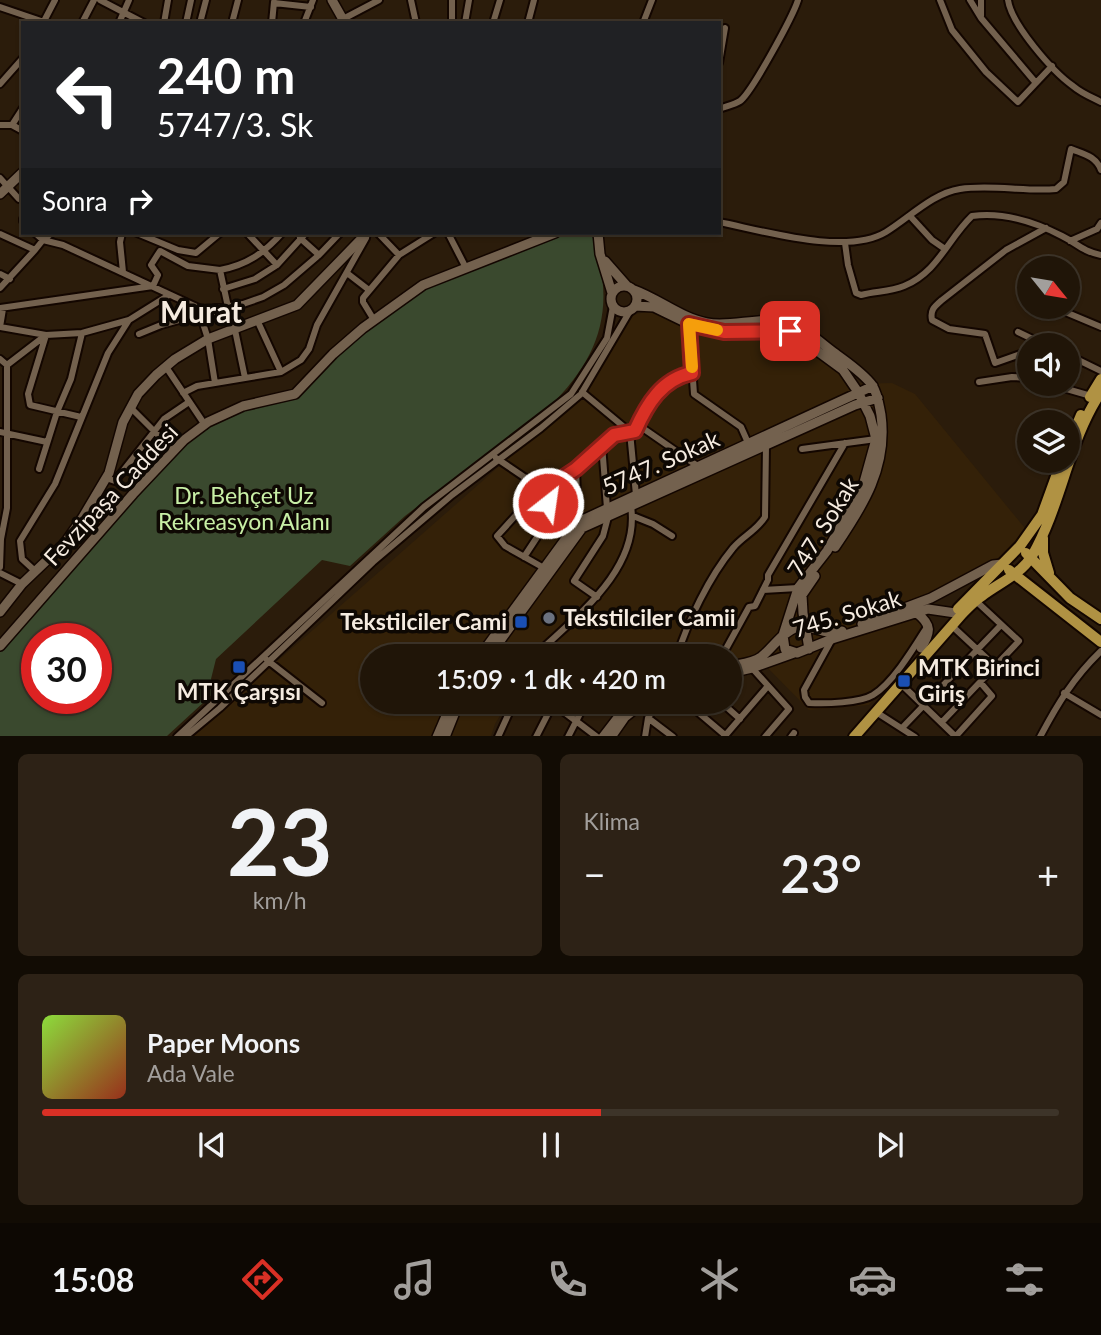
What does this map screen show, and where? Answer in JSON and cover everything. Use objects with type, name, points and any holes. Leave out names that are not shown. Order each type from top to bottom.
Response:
[{"type":"main road","points":[[332,0],[342,21]]},
{"type":"main road","points":[[0,194],[21,174]]},
{"type":"main road","points":[[2,606],[34,571],[65,543],[106,478],[115,456],[123,422],[138,394],[166,367],[208,340],[297,305],[366,235]]},
{"type":"main road","name":"Fevzipaşa Caddesi","points":[[0,646],[133,494],[174,451],[205,425],[243,406],[295,394],[333,354],[374,320],[424,285],[550,235]]},
{"type":"main road","points":[[588,235],[600,249],[615,275],[631,288],[709,324],[764,320],[791,324],[847,362],[873,386]]},
{"type":"main road","points":[[598,235],[613,306],[622,312],[654,307],[689,324],[724,332],[790,331],[843,370],[858,392],[876,439]]},
{"type":"main road","points":[[612,293],[618,287],[631,288]]},
{"type":"main road","points":[[631,288],[637,298],[632,309]]},
{"type":"main road","points":[[855,736],[951,625],[958,613],[1014,575],[1031,558],[1055,505],[1101,379]]},
{"type":"main road","name":"5747. Sokak","points":[[498,644],[582,528],[636,495],[873,386]]},
{"type":"main road","name":"747. Sokak","points":[[809,649],[802,595],[863,505],[874,482],[883,444],[878,398],[873,386]]},
{"type":"main road","points":[[1080,424],[1096,394]]},
{"type":"main road","name":"5747. Sokak","points":[[489,644],[578,522],[607,513],[632,511],[855,405],[878,398]]},
{"type":"main road","name":"747. Sokak","points":[[783,635],[798,588],[827,551],[863,486],[876,439]]},
{"type":"main road","points":[[846,736],[921,648],[958,613],[1020,545],[1042,515],[1057,473]]},
{"type":"main road","points":[[1044,528],[1043,553],[1053,581]]},
{"type":"main road","points":[[1020,545],[1070,598],[1101,619]]},
{"type":"main road","points":[[1002,564],[1101,642]]},
{"type":"main road","name":"745. Sokak","points":[[958,613],[928,609],[832,639],[809,649],[794,653],[785,649],[783,635],[795,628],[805,626],[819,632],[834,633],[931,598],[993,565],[1002,564]]},
{"type":"main road","points":[[979,598],[1014,587],[1035,591]]},
{"type":"main road","points":[[916,613],[927,621],[928,625],[929,636],[921,648]]},
{"type":"main road","points":[[742,663],[760,659],[783,635]]},
{"type":"main road","points":[[742,670],[794,653]]},
{"type":"main road","points":[[437,736],[447,714]]},
{"type":"main road","points":[[445,736],[454,714]]},
{"type":"main road","points":[[604,736],[621,714]]},
{"type":"main road","points":[[612,736],[629,714]]},
{"type":"street","points":[[45,21],[55,0]]},
{"type":"street","points":[[83,21],[94,0]]},
{"type":"street","points":[[100,0],[138,21]]},
{"type":"street","points":[[120,21],[129,0]]},
{"type":"street","points":[[164,21],[168,0]]},
{"type":"street","points":[[186,21],[191,0]]},
{"type":"street","points":[[201,21],[206,0]]},
{"type":"street","points":[[342,21],[361,3],[379,0]]},
{"type":"street","points":[[411,0],[416,21]]},
{"type":"street","points":[[452,0],[452,21]]},
{"type":"street","points":[[465,21],[469,0]]},
{"type":"street","points":[[494,21],[499,0]]},
{"type":"street","points":[[529,21],[534,0]]},
{"type":"street","points":[[644,21],[652,0]]},
{"type":"street","points":[[721,108],[739,102],[750,90],[788,24],[798,0]]},
{"type":"street","points":[[940,0],[952,30],[986,72],[1018,102],[1052,66]]},
{"type":"street","points":[[970,0],[981,18],[1037,83]]},
{"type":"street","points":[[981,0],[981,18]]},
{"type":"street","points":[[1008,0],[1020,27],[1052,66],[1070,84],[1101,103]]},
{"type":"street","points":[[232,21],[235,1]]},
{"type":"street","points":[[272,21],[274,1],[312,4],[305,21]]},
{"type":"street","points":[[0,6],[42,21]]},
{"type":"street","points":[[721,51],[725,28]]},
{"type":"street","points":[[0,84],[21,60]]},
{"type":"street","points":[[12,125],[21,111]]},
{"type":"street","points":[[0,125],[12,125],[21,130]]},
{"type":"street","points":[[721,222],[789,237],[845,243],[872,239],[946,192],[961,189],[1056,189],[1064,182],[1071,149],[1099,161],[1101,170]]},
{"type":"street","points":[[0,178],[21,198]]},
{"type":"street","points":[[845,243],[856,293],[861,295],[903,287],[931,270],[944,249],[972,216],[992,214],[1046,228],[1085,251],[1101,255]]},
{"type":"street","points":[[910,216],[944,249]]},
{"type":"street","points":[[1070,241],[1100,227]]},
{"type":"street","points":[[1017,355],[995,363],[985,334],[949,329],[932,320],[931,313],[942,300],[1006,250],[1046,228]]},
{"type":"street","points":[[0,234],[35,250]]},
{"type":"street","points":[[37,235],[43,240],[63,244],[153,286],[201,312],[240,328],[245,378]]},
{"type":"street","points":[[0,288],[49,235]]},
{"type":"street","points":[[122,235],[123,272]]},
{"type":"street","points":[[142,235],[178,250],[196,253],[218,235]]},
{"type":"street","points":[[156,240],[158,235]]},
{"type":"street","points":[[249,235],[277,265]]},
{"type":"street","points":[[153,286],[158,275],[151,265],[160,251],[188,266],[220,270],[239,267],[265,251],[280,235]]},
{"type":"street","points":[[139,334],[201,312],[262,297],[284,285],[338,235]]},
{"type":"street","points":[[183,393],[197,386],[281,372],[301,360],[367,235]]},
{"type":"street","points":[[380,235],[399,255]]},
{"type":"street","points":[[374,320],[362,301],[369,290],[399,255],[431,235]]},
{"type":"street","points":[[450,235],[466,268]]},
{"type":"street","points":[[223,289],[255,279],[277,265],[303,236],[319,255]]},
{"type":"street","points":[[220,270],[228,307]]},
{"type":"street","points":[[347,273],[369,290]]},
{"type":"street","points":[[0,274],[10,279]]},
{"type":"street","points":[[153,286],[1,308],[0,327],[46,335],[82,333],[129,320],[169,295]]},
{"type":"street","points":[[186,736],[220,708],[265,659],[424,507],[571,394],[607,338],[613,306]]},
{"type":"street","points":[[178,736],[373,562],[582,392],[632,309]]},
{"type":"street","points":[[201,312],[215,383]]},
{"type":"street","points":[[1080,318],[1101,327]]},
{"type":"street","points":[[34,571],[22,559],[20,541],[55,484],[108,353],[129,320]]},
{"type":"street","points":[[258,322],[281,372]]},
{"type":"street","points":[[689,324],[694,394],[741,427],[749,445]]},
{"type":"street","points":[[39,469],[57,412],[71,379],[82,333]]},
{"type":"street","points":[[0,567],[7,365],[46,335]]},
{"type":"street","points":[[46,335],[28,394],[30,405],[81,417]]},
{"type":"street","points":[[0,359],[7,365]]},
{"type":"street","points":[[1080,361],[1101,371]]},
{"type":"street","points":[[166,367],[205,425]]},
{"type":"street","points":[[636,495],[633,431],[648,402],[677,376],[692,373]]},
{"type":"street","points":[[979,382],[1017,377]]},
{"type":"street","points":[[582,392],[633,431]]},
{"type":"street","points":[[106,478],[115,481],[164,419],[189,402]]},
{"type":"street","points":[[131,408],[174,451]]},
{"type":"street","points":[[544,568],[505,546],[497,536],[537,492],[576,469],[614,435],[644,429],[699,467]]},
{"type":"street","points":[[4,433],[47,442]]},
{"type":"street","points":[[802,449],[876,439]]},
{"type":"street","points":[[729,644],[749,607],[755,606],[764,590],[768,575],[845,443]]},
{"type":"street","points":[[597,597],[574,581],[603,536],[607,513],[603,445]]},
{"type":"street","points":[[681,644],[689,622],[725,559],[734,546],[758,527],[765,517],[766,446]]},
{"type":"street","points":[[493,454],[527,479],[537,492]]},
{"type":"street","points":[[576,469],[578,522]]},
{"type":"street","points":[[524,557],[549,519],[547,488]]},
{"type":"street","points":[[547,644],[597,597],[610,579],[631,537],[632,511],[672,536]]},
{"type":"street","points":[[0,573],[22,584]]},
{"type":"street","points":[[764,590],[798,588]]},
{"type":"street","points":[[942,722],[1019,640],[1001,625],[979,598]]},
{"type":"street","points":[[832,639],[804,690],[804,697],[809,703],[825,704],[873,696],[902,666],[928,625]]},
{"type":"street","points":[[951,625],[995,667]]},
{"type":"street","points":[[902,728],[1001,625]]},
{"type":"street","points":[[1041,736],[1064,692],[1101,651]]},
{"type":"street","points":[[265,659],[322,703]]},
{"type":"street","points":[[752,668],[789,709],[766,736]]},
{"type":"street","points":[[899,682],[956,736],[992,696],[980,682]]},
{"type":"street","points":[[699,714],[724,736],[767,687]]},
{"type":"street","points":[[1064,692],[1101,715]]},
{"type":"street","points":[[874,711],[914,736]]},
{"type":"street","points":[[498,736],[509,714]]},
{"type":"street","points":[[536,736],[547,714]]},
{"type":"street","points":[[567,714],[596,736]]},
{"type":"street","points":[[568,736],[580,714]]},
{"type":"street","points":[[645,736],[650,714]]},
{"type":"street","points":[[734,714],[740,719]]},
{"type":"street","points":[[648,718],[672,736]]},
{"type":"shaded area","name":"MTK Çarşısı","points":[[649,311],[695,330],[725,335],[786,335],[829,364],[850,384],[892,383],[915,394],[1028,532],[1002,557],[917,600],[929,636],[869,705],[809,710],[756,656],[742,659],[742,644],[549,644],[544,641],[542,644],[360,644],[360,714],[501,714],[491,736],[192,736],[585,391],[633,315]]},
{"type":"green space","name":"Dr. Behçet Uz Rekreasyon Alanı","points":[[554,235],[591,235],[594,240],[603,285],[601,324],[587,358],[565,391],[550,406],[405,516],[350,566],[322,560],[216,659],[211,679],[217,690],[167,736],[0,736],[0,647],[21,625],[21,714],[112,714],[112,623],[23,623],[71,572],[133,494],[205,425],[246,407],[295,398],[315,381],[348,345],[432,284]]},
{"type":"slow traffic","points":[[692,367],[689,324],[717,330]]},
{"type":"place","name":"Tekstilciler Camii","points":[[549,618]]},
{"type":"place","name":"Tekstilciler Cami","points":[[521,622]]},
{"type":"place","name":"MTK Çarşısı","points":[[239,667]]},
{"type":"place","name":"MTK Birinci Giriş","points":[[904,681]]},
{"type":"district","name":"Murat","points":[[201,313]]},
{"type":"route","points":[[548,503],[547,488],[576,469],[614,435],[635,431],[648,402],[677,376],[692,373],[689,324],[724,332],[790,331]]}]
